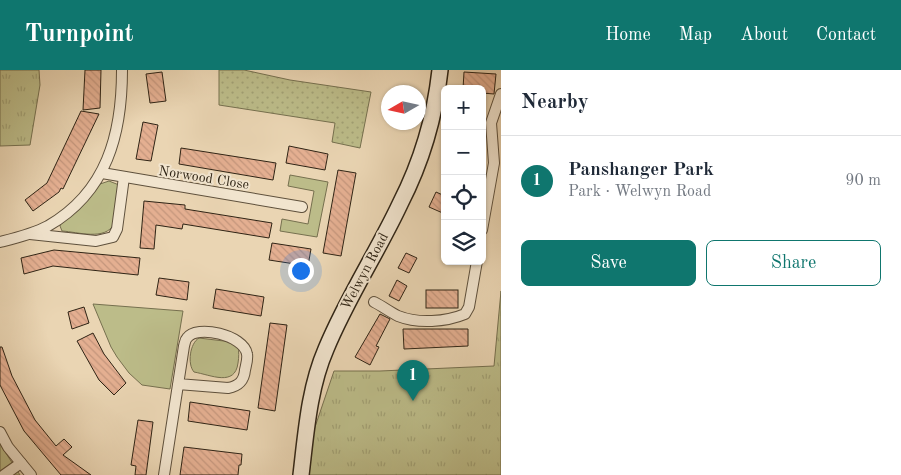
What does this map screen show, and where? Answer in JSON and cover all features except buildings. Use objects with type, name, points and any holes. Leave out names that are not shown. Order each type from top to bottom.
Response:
[{"type":"main road","name":"Welwyn Road","points":[[301,475],[313,388],[325,351],[342,313],[401,203],[431,122],[440,70]]},
{"type":"street","points":[[0,242],[48,226],[80,201],[102,173],[119,118],[122,70]]},
{"type":"street","points":[[484,220],[494,163],[491,124],[501,94]]},
{"type":"street","name":"Norwood Close","points":[[102,173],[302,207]]},
{"type":"street","points":[[28,234],[96,241],[113,237],[117,229],[124,177]]},
{"type":"street","points":[[374,302],[408,319],[431,321],[455,319],[465,314],[469,307],[476,265]]},
{"type":"street","points":[[164,475],[178,384],[184,346],[187,338],[191,334],[207,332],[234,338],[245,347],[248,355],[244,378],[240,384],[228,388],[178,384]]},
{"type":"street","points":[[0,432],[31,475]]},
{"type":"street","points":[[4,475],[21,463]]},
{"type":"green space","points":[[0,70],[39,70],[40,85],[30,145],[0,146]]},
{"type":"green space","points":[[219,70],[244,70],[290,80],[371,92],[360,148],[332,142],[335,123],[219,105]]},
{"type":"green space","points":[[290,175],[328,182],[317,237],[280,231],[282,219],[308,224],[314,191],[288,186]]},
{"type":"green space","points":[[109,181],[119,185],[114,224],[110,229],[98,234],[62,231],[61,223],[82,205],[100,184]]},
{"type":"green space","points":[[501,291],[501,475],[309,475],[314,430],[334,371],[494,366]]},
{"type":"green space","points":[[93,304],[183,311],[170,389],[142,385],[129,373],[111,347]]},
{"type":"green space","points":[[199,338],[232,342],[238,346],[238,363],[232,375],[221,378],[194,372],[190,354],[193,344]]},
{"type":"green space","points":[[0,444],[20,475],[0,475]]},
{"type":"place","name":"Panshanger Park","points":[[413,401]]}]
